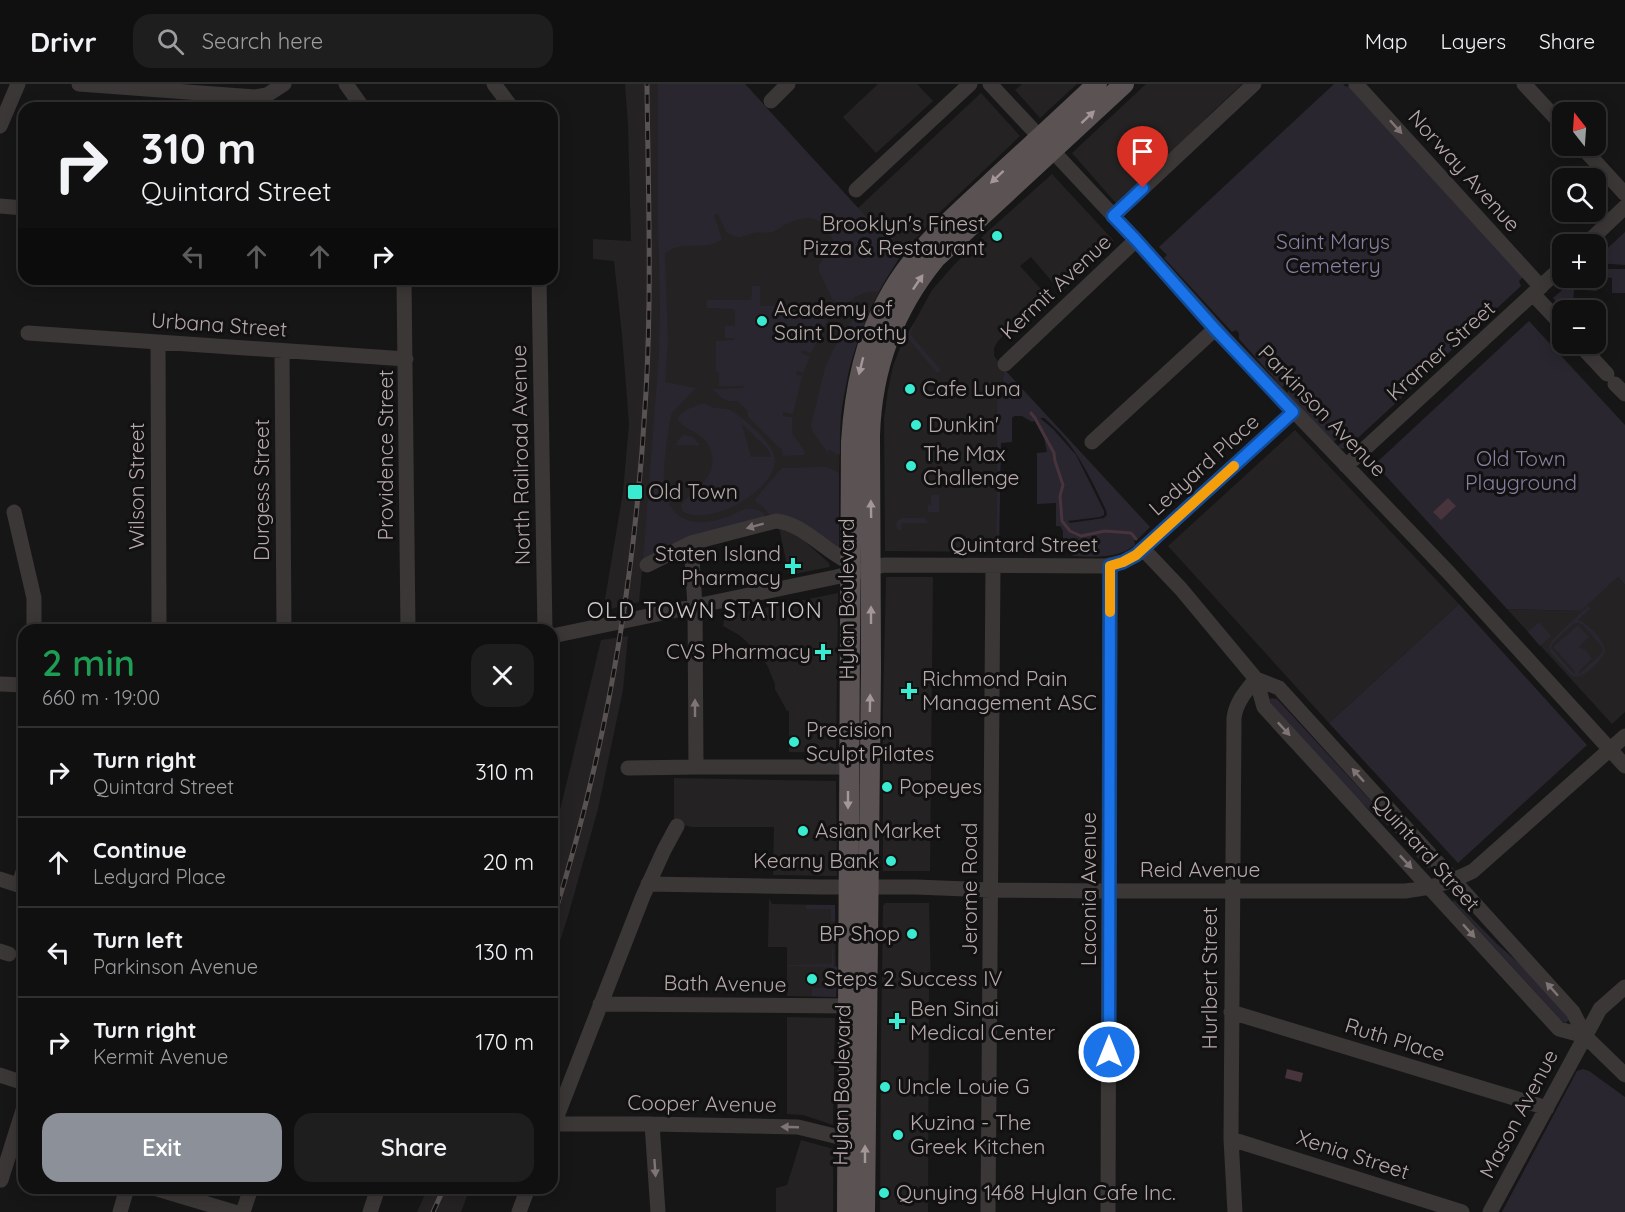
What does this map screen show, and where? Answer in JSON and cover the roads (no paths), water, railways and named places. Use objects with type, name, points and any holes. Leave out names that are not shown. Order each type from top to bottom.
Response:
[{"type":"main road","name":"Hylan Boulevard","points":[[865,1212],[871,413],[878,370],[892,330],[910,294],[936,258],[1046,144],[1097,84]]},
{"type":"main road","name":"Hylan Boulevard","points":[[847,1212],[851,442],[853,411],[864,356],[879,315],[904,270],[926,244],[951,219],[1124,84]]},
{"type":"street","points":[[0,126],[18,84]]},
{"type":"street","points":[[79,84],[262,97],[284,84]]},
{"type":"street","points":[[346,84],[359,102]]},
{"type":"street","points":[[494,84],[508,102]]},
{"type":"street","points":[[771,100],[788,84]]},
{"type":"street","points":[[856,190],[970,84]]},
{"type":"street","name":"Parkinson Avenue","points":[[990,84],[1136,240],[1215,329],[1449,573],[1625,766]]},
{"type":"street","name":"Kermit Avenue","points":[[1113,216],[1254,84]]},
{"type":"street","name":"Norway Avenue","points":[[1356,84],[1537,291],[1552,311]]},
{"type":"street","points":[[1524,84],[1552,114]]},
{"type":"street","points":[[1590,156],[1625,194]]},
{"type":"street","points":[[0,206],[18,208]]},
{"type":"street","points":[[1597,234],[1625,207]]},
{"type":"street","name":"Kermit Avenue","points":[[1005,364],[1136,240]]},
{"type":"street","name":"Kramer Street","points":[[1346,466],[1552,277]]},
{"type":"street","name":"Providence Street","points":[[404,285],[408,624]]},
{"type":"street","name":"North Railroad Avenue","points":[[539,285],[546,624]]},
{"type":"street","points":[[1092,442],[1215,329]]},
{"type":"street","name":"Urbana Street","points":[[28,333],[406,359]]},
{"type":"street","name":"Wilson Street","points":[[158,342],[159,624]]},
{"type":"street","name":"Durgess Street","points":[[282,351],[284,624]]},
{"type":"street","points":[[1588,354],[1616,384]]},
{"type":"street","name":"Ledyard Place","points":[[1143,549],[1293,412]]},
{"type":"street","points":[[14,512],[34,598],[34,624]]},
{"type":"street","points":[[647,565],[691,543],[766,523],[785,522],[801,530],[850,568]]},
{"type":"street","points":[[691,543],[695,606],[696,767]]},
{"type":"street","name":"Quintard Street","points":[[558,635],[695,606],[850,568],[871,568],[884,565],[1110,566],[1128,560],[1143,549],[1181,589],[1256,679],[1264,707],[1558,1029],[1586,1036]]},
{"type":"street","name":"Jerome Road","points":[[988,1212],[993,566]]},
{"type":"street","name":"Laconia Avenue","points":[[1108,1212],[1110,566]]},
{"type":"street","name":"Quintard Street","points":[[1256,679],[1280,688],[1573,1012],[1586,1036],[1625,1075]]},
{"type":"street","name":"Hurlbert Street","points":[[1235,1212],[1231,1139],[1235,710],[1240,699],[1256,679]]},
{"type":"street","points":[[0,684],[18,685]]},
{"type":"street","name":"Reid Avenue","points":[[648,884],[1232,892],[1405,891],[1430,888],[1453,881],[1473,871],[1625,736]]},
{"type":"street","points":[[628,768],[848,767]]},
{"type":"street","points":[[558,1114],[648,884],[677,826]]},
{"type":"street","points":[[0,879],[18,885]]},
{"type":"street","name":"Mason Avenue","points":[[1490,1212],[1600,1009],[1625,987]]},
{"type":"street","name":"Bath Avenue","points":[[600,1004],[848,1006]]},
{"type":"street","name":"Ruth Place","points":[[1232,1012],[1547,1108]]},
{"type":"street","points":[[0,1075],[18,1081]]},
{"type":"street","points":[[652,1124],[658,1212]]},
{"type":"street","name":"Cooper Avenue","points":[[558,1127],[652,1124],[798,1127],[847,1139]]},
{"type":"street","points":[[1,1180],[18,1126]]},
{"type":"street","name":"Xenia Street","points":[[1231,1139],[1462,1212]]},
{"type":"street","points":[[120,1212],[126,1194]]},
{"type":"street","points":[[174,1194],[234,1212]]},
{"type":"street","points":[[243,1212],[249,1194]]},
{"type":"street","points":[[370,1212],[376,1194]]},
{"type":"street","points":[[519,1212],[526,1194]]},
{"type":"waterway","points":[[1031,413],[1054,453],[1063,485],[1060,496],[1062,521],[1070,531],[1081,536],[1105,531],[1131,533],[1136,539]]},
{"type":"railway","points":[[558,901],[588,792],[603,726],[616,660],[635,526],[648,353],[647,84]]},
{"type":"railway","points":[[433,1212],[441,1194]]},
{"type":"place","name":"Brooklyn's Finest Pizza & Restaurant","points":[[997,236]]},
{"type":"place","name":"Academy of Saint Dorothy","points":[[762,321]]},
{"type":"place","name":"Cafe Luna","points":[[910,389]]},
{"type":"place","name":"Dunkin'","points":[[916,425]]},
{"type":"place","name":"The Max Challenge","points":[[911,466]]},
{"type":"place","name":"Old Town","points":[[635,492]]},
{"type":"place","name":"Staten Island Pharmacy","points":[[793,566]]},
{"type":"place","name":"CVS Pharmacy","points":[[823,652]]},
{"type":"place","name":"Richmond Pain Management ASC","points":[[909,691]]},
{"type":"place","name":"Precision Sculpt Pilates","points":[[794,742]]},
{"type":"place","name":"Popeyes","points":[[887,787]]},
{"type":"place","name":"Asian Market","points":[[803,831]]},
{"type":"place","name":"Kearny Bank","points":[[891,861]]},
{"type":"place","name":"BP Shop","points":[[912,934]]},
{"type":"place","name":"Steps 2 Success IV","points":[[812,979]]},
{"type":"place","name":"Ben Sinai Medical Center","points":[[897,1021]]},
{"type":"place","name":"Uncle Louie G","points":[[885,1087]]},
{"type":"place","name":"Kuzina - The Greek Kitchen","points":[[898,1135]]},
{"type":"place","name":"Qunying 1468 Hylan Cafe Inc.","points":[[884,1193]]},
{"type":"district","name":"OLD TOWN STATION","points":[[705,610]]},
{"type":"park label","name":"Saint Marys Cemetery","points":[[1333,254]]},
{"type":"park label","name":"Old Town Playground","points":[[1521,471]]}]
